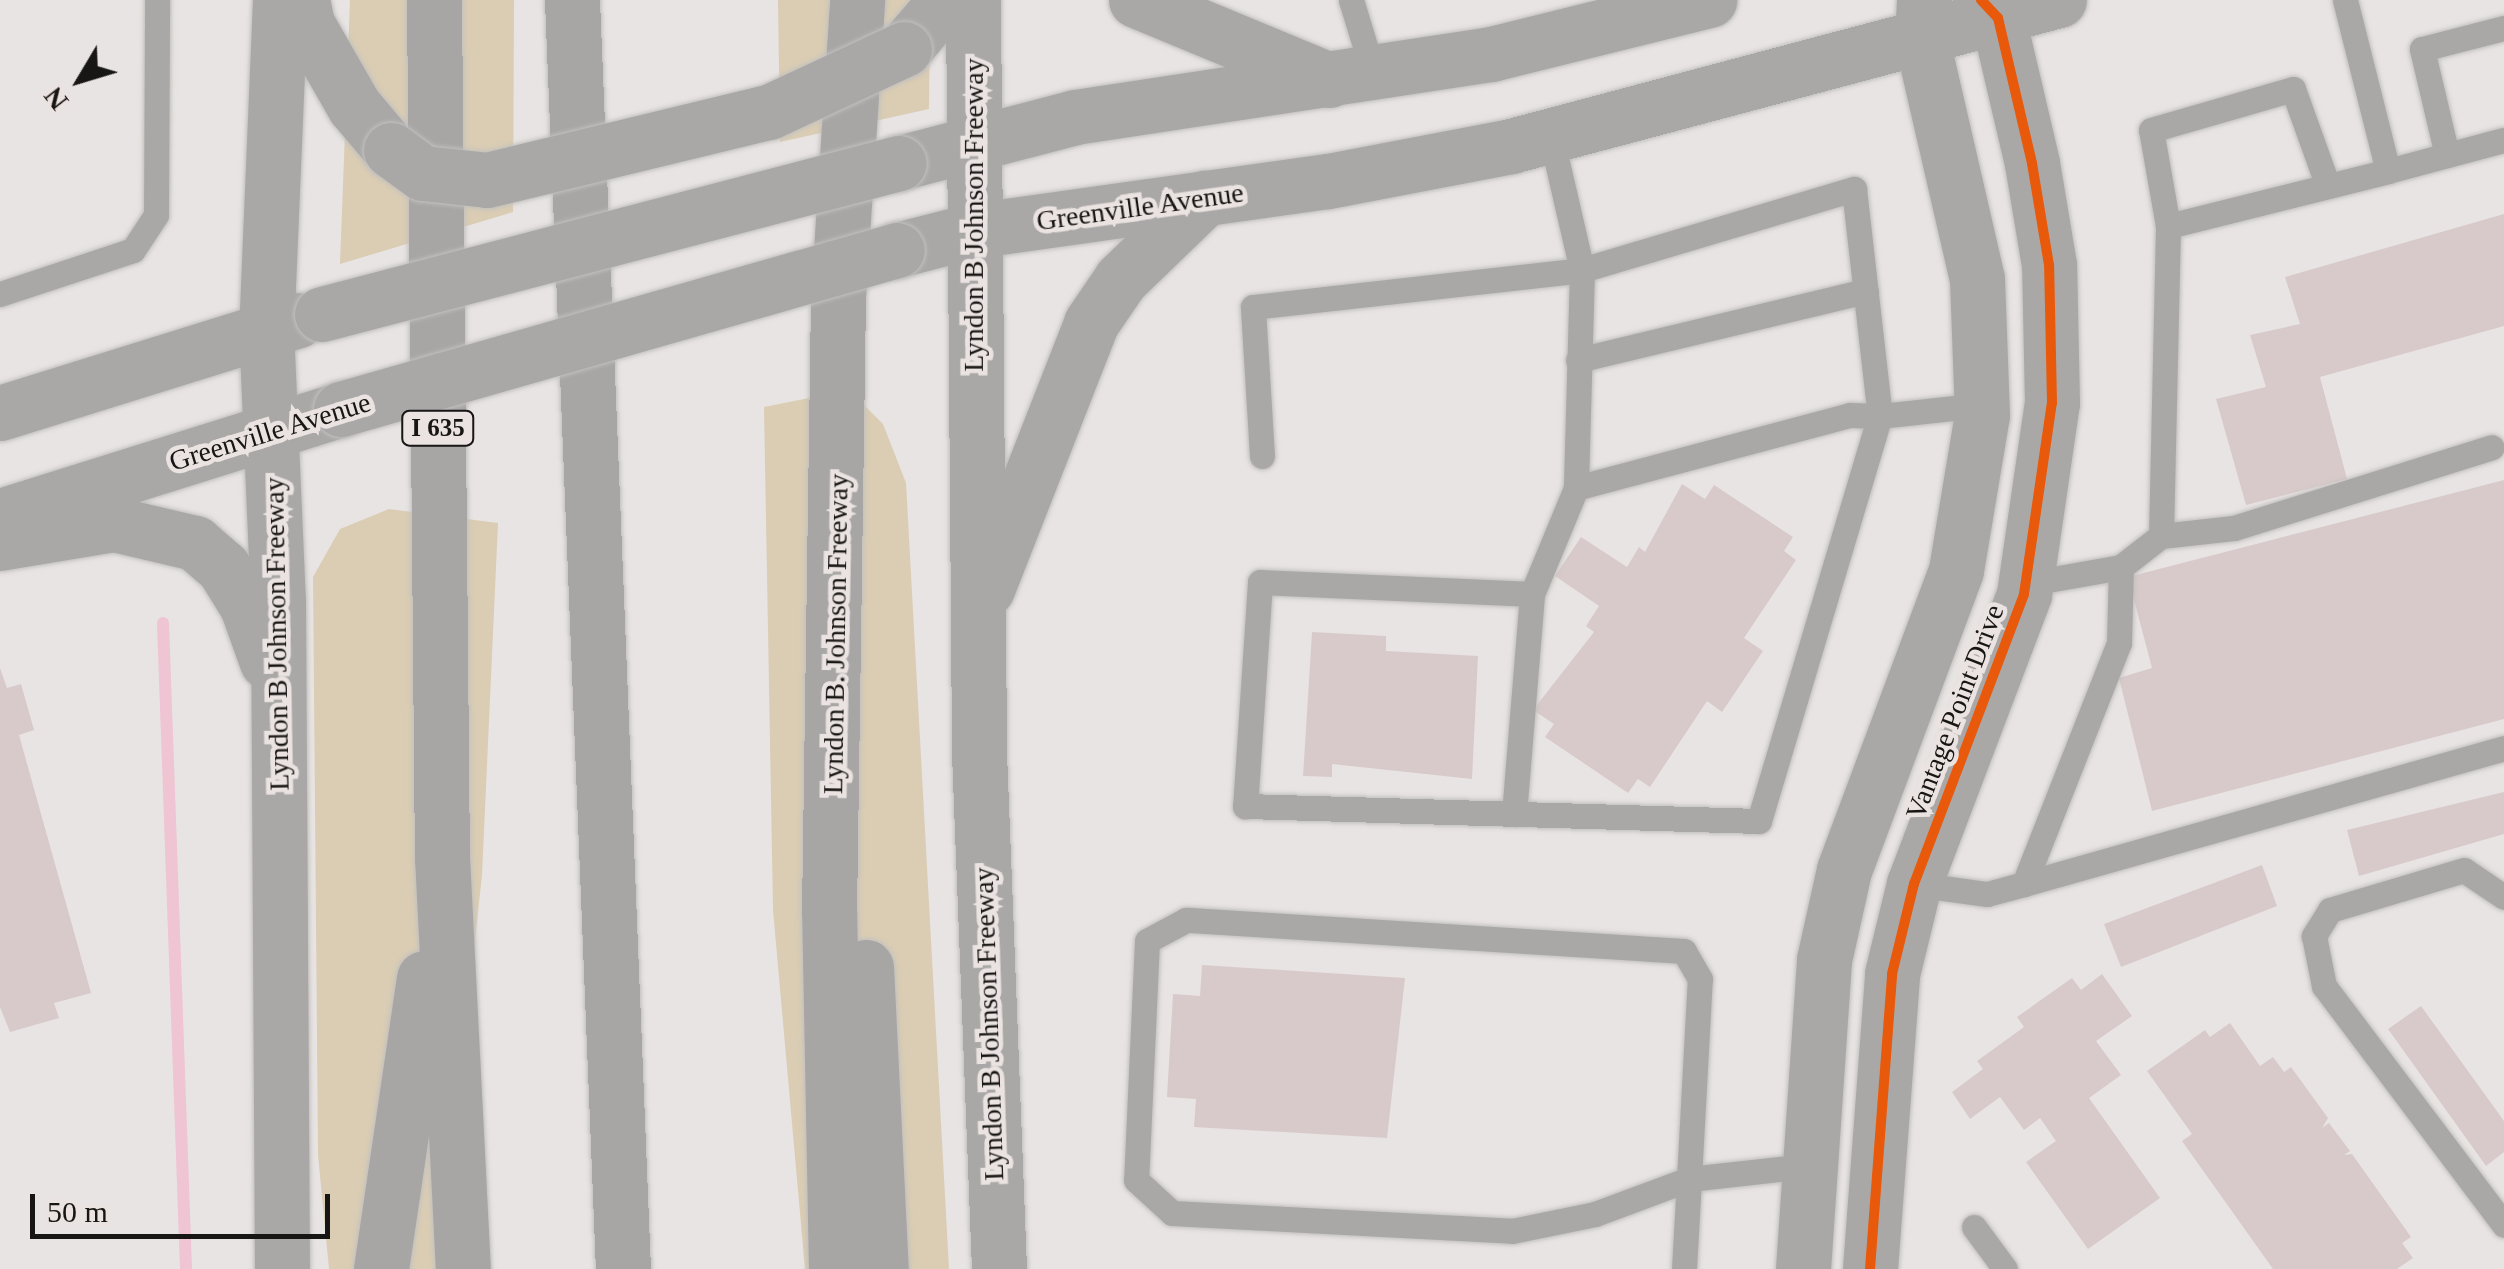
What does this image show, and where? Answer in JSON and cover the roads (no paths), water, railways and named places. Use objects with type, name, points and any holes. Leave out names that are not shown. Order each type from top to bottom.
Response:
[{"type":"highway","name":"I 635","points":[[434,0],[442,856],[463,1269]]},
{"type":"highway","points":[[572,0],[623,1269]]},
{"type":"highway","name":"Lyndon B. Johnson Freeway","points":[[836,1269],[829,912],[840,459],[838,297],[857,0]]},
{"type":"highway","points":[[840,459],[881,1269]]},
{"type":"highway","points":[[381,1269],[442,856]]},
{"type":"main road","name":"Lyndon B Johnson Freeway","points":[[280,0],[266,328],[274,430],[282,1269]]},
{"type":"main road","points":[[302,0],[307,24],[354,106],[391,150],[423,173],[488,180],[769,112],[904,49],[946,0]]},
{"type":"main road","name":"Lyndon B Johnson Freeway","points":[[973,0],[977,615],[999,1269]]},
{"type":"main road","points":[[1136,0],[1353,78]]},
{"type":"main road","points":[[0,413],[266,328],[900,164],[972,139],[1159,102],[1353,78],[1594,14],[1709,0]]},
{"type":"main road","name":"Greenville Avenue","points":[[0,517],[342,409],[972,231],[1205,198],[1551,136],[1923,21],[2059,0]]},
{"type":"main road","points":[[977,615],[1091,323],[1121,278],[1205,198]]},
{"type":"main road","points":[[0,543],[114,524],[196,543],[223,567],[247,606],[278,694]]},
{"type":"street","name":"Vantage Point Drive","points":[[1870,1269],[1880,1065],[1914,884],[2026,584],[2052,403],[2049,265],[1990,9]]},
{"type":"street","name":"Vantage Point Drive","points":[[1803,1269],[1824,960],[1844,870],[1956,570],[1982,405],[1977,279],[1923,21]]},
{"type":"street","points":[[1844,870],[1914,884]]},
{"type":"lane","points":[[0,294],[132,250],[156,215],[158,0]]},
{"type":"lane","points":[[1351,0],[1353,78]]},
{"type":"lane","points":[[2345,0],[2388,171]]},
{"type":"lane","points":[[2447,155],[2422,49],[2504,28]]},
{"type":"lane","points":[[2161,536],[2168,226],[2151,130],[2294,90],[2328,186]]},
{"type":"lane","points":[[1514,814],[1532,594],[1576,488],[1582,270],[1551,136]]},
{"type":"lane","points":[[2168,226],[2504,140]]},
{"type":"lane","points":[[1262,456],[1253,306],[1582,270],[1854,189],[1880,416],[1759,821],[1245,806],[1260,582],[1532,594]]},
{"type":"lane","points":[[1578,360],[1866,291]]},
{"type":"lane","points":[[1576,488],[1850,415],[1880,416],[1982,405]]},
{"type":"lane","points":[[2026,584],[2121,567],[2161,536],[2234,528],[2492,447]]},
{"type":"lane","points":[[2024,884],[2129,622],[2121,567]]},
{"type":"lane","points":[[1914,884],[1987,894],[2504,748]]},
{"type":"lane","points":[[2504,897],[2464,870],[2330,910],[2314,936],[2324,986],[2504,1225]]},
{"type":"lane","points":[[1684,1269],[1689,1179],[1700,979],[1684,952],[1186,920],[1147,941],[1136,1180],[1172,1213],[1512,1230],[1595,1214],[1689,1179],[1807,1166]]},
{"type":"lane","points":[[1974,1227],[2005,1269]]},
{"type":"waterway","points":[[163,623],[186,1269]]}]
